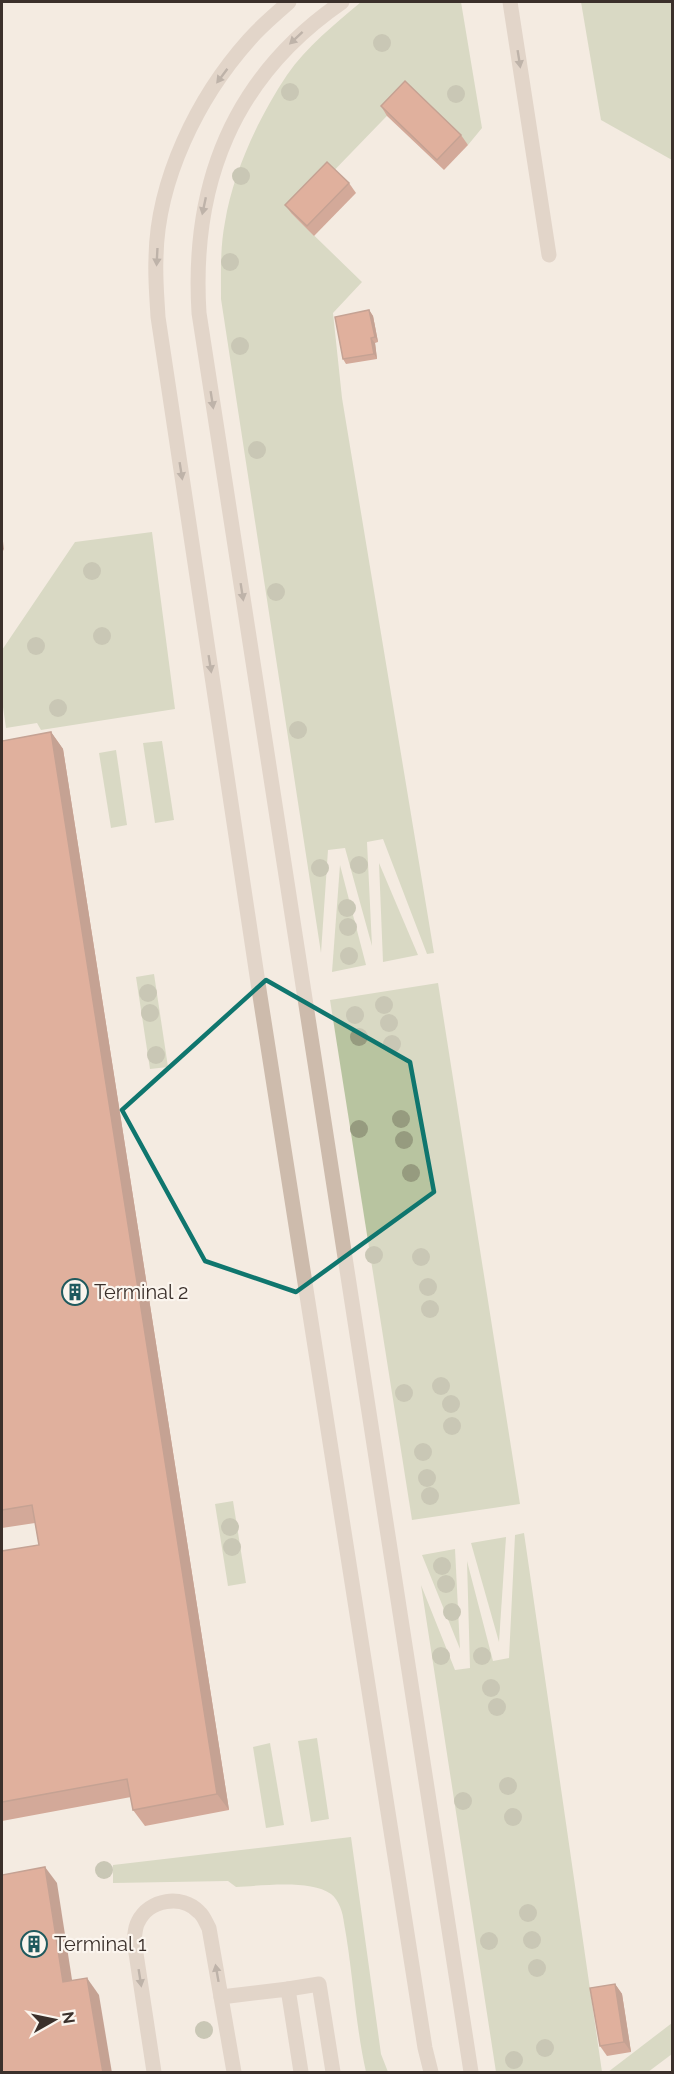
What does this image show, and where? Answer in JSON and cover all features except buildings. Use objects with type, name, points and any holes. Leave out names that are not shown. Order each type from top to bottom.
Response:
[{"type":"street","points":[[289,2],[249,39],[214,87],[185,139],[165,196],[156,256],[158,317],[260,996],[425,2048],[431,2073]]},
{"type":"street","points":[[342,2],[290,43],[263,74],[241,109],[223,146],[208,186],[199,228],[196,270],[199,313],[471,2073]]},
{"type":"street","points":[[510,2],[549,255]]},
{"type":"street","points":[[154,2073],[134,1940],[137,1922],[149,1908],[166,1901],[184,1902],[200,1912],[209,1929],[234,2073]]},
{"type":"street","points":[[221,1997],[319,1984],[333,2073]]},
{"type":"street","points":[[288,1989],[301,2073]]},
{"type":"highlighted area","points":[[266,980],[410,1062],[434,1192],[296,1292],[205,1261],[122,1110]]},
{"type":"green space","points":[[361,2],[461,2],[482,128],[468,145],[411,91],[292,214],[362,282],[333,313],[342,398],[434,953],[427,954],[383,839],[367,842],[372,946],[345,848],[328,850],[321,953],[221,299],[221,260],[225,222],[234,184],[248,146],[287,75],[321,36]]},
{"type":"green space","points":[[581,2],[672,2],[672,160],[601,120]]},
{"type":"green space","points":[[152,532],[175,709],[41,730],[37,723],[6,728],[2,700],[2,650],[75,542]]},
{"type":"green space","points":[[162,741],[174,820],[155,823],[143,743]]},
{"type":"green space","points":[[116,750],[127,825],[111,828],[99,753]]},
{"type":"green space","points":[[379,863],[418,955],[383,962]]},
{"type":"green space","points":[[340,865],[366,965],[332,972]]},
{"type":"green space","points":[[154,974],[168,1067],[150,1069],[136,977]]},
{"type":"green space","points":[[438,983],[520,1504],[412,1520],[330,1000]]},
{"type":"green space","points":[[233,1501],[246,1583],[228,1586],[215,1504]]},
{"type":"green space","points":[[524,1533],[602,2072],[496,2072],[421,1585],[455,1670],[470,1668],[467,1561],[493,1661],[509,1658],[515,1535]]},
{"type":"green space","points":[[506,1537],[499,1642],[471,1543]]},
{"type":"green space","points":[[455,1549],[460,1649],[422,1555]]},
{"type":"green space","points":[[317,1738],[329,1819],[311,1822],[298,1741]]},
{"type":"green space","points":[[270,1743],[284,1825],[266,1828],[253,1747]]},
{"type":"green space","points":[[351,1837],[381,2054],[388,2072],[366,2072],[342,1911],[331,1894],[311,1886],[236,1887],[228,1881],[113,1883],[113,1865]]},
{"type":"green space","points":[[672,2023],[672,2054],[648,2072],[608,2072]]},
{"type":"place","name":"Terminal 2","points":[[75,1292]]},
{"type":"place","name":"Terminal 1","points":[[34,1944]]}]
